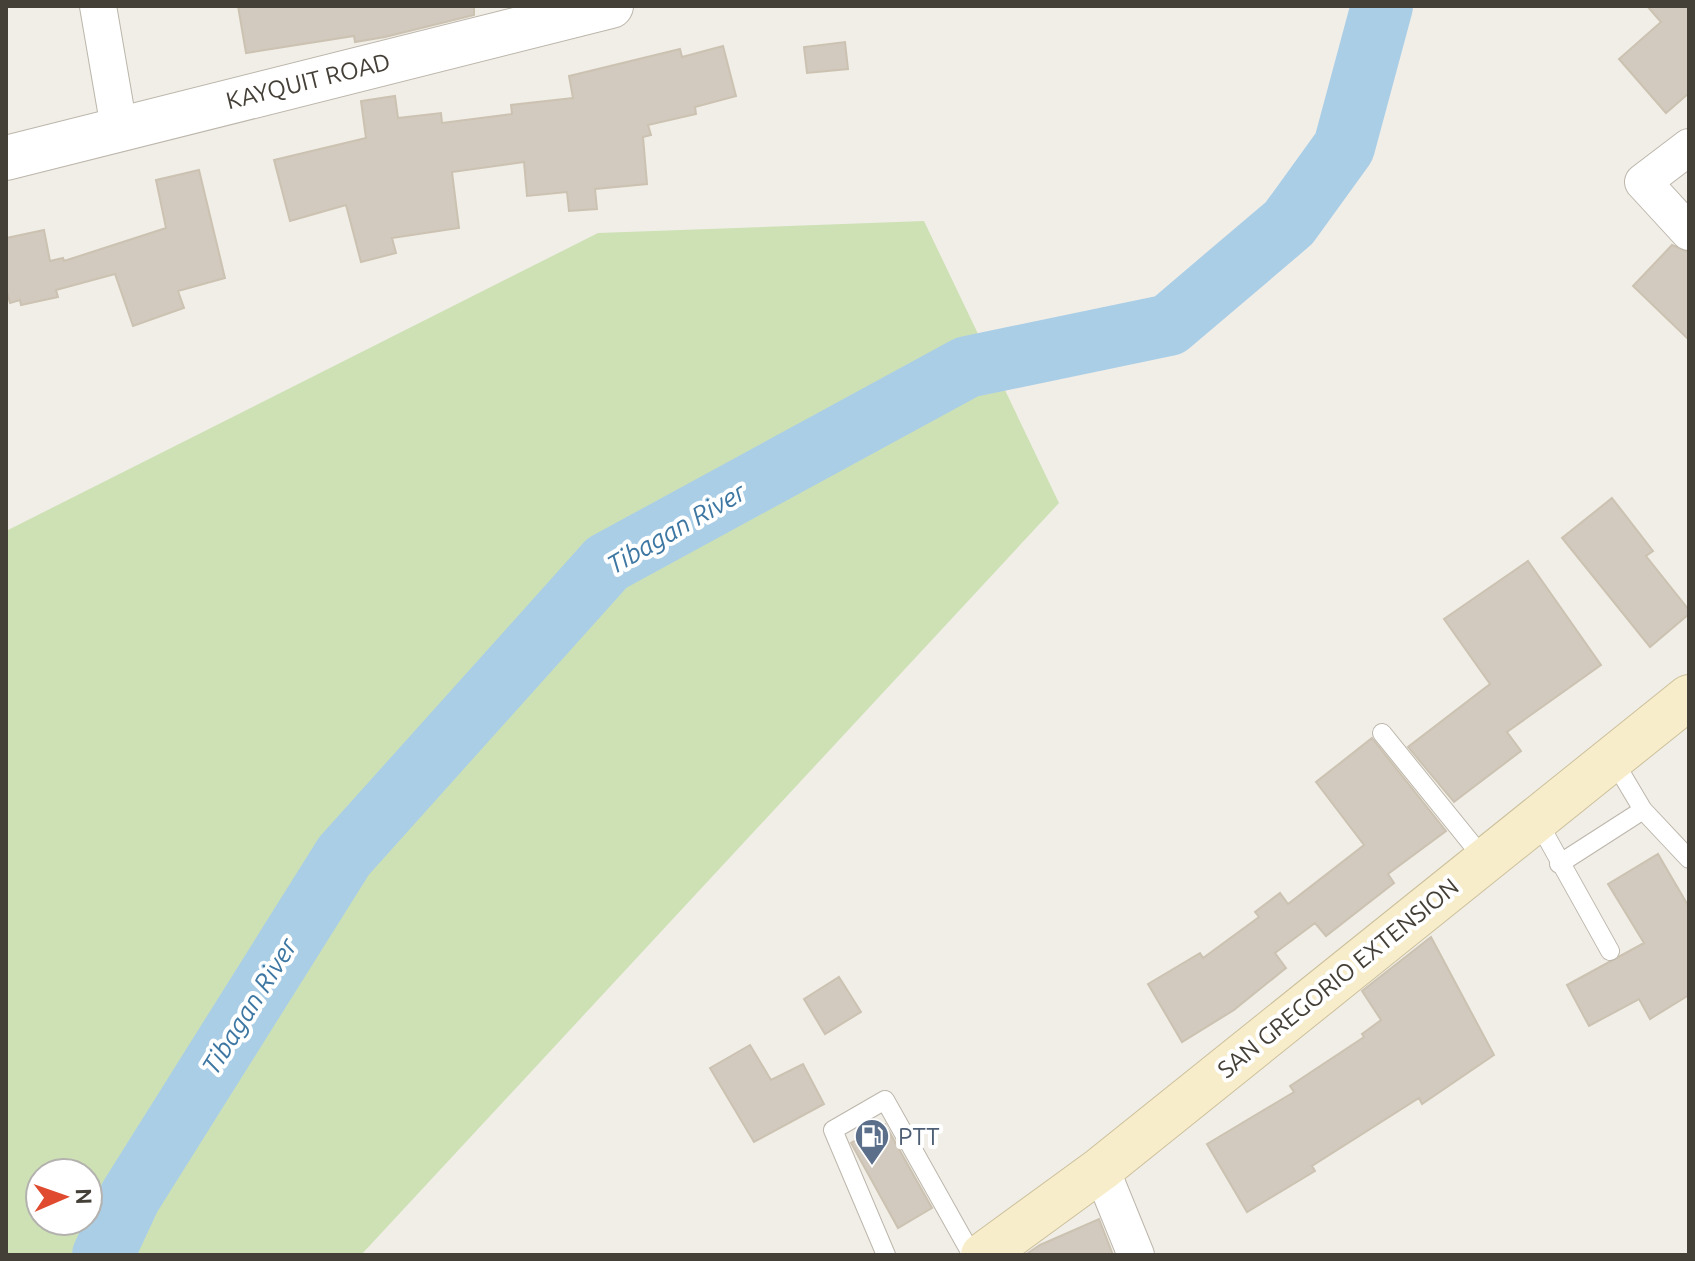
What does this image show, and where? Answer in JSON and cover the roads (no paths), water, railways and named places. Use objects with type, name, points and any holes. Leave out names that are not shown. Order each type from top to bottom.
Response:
[{"type":"main road","name":"SAN GREGORIO EXTENSION","points":[[983,1255],[1101,1169],[1689,697]]},
{"type":"street","points":[[98,6],[119,128]]},
{"type":"street","name":"KAYQUIT ROAD","points":[[6,158],[611,6]]},
{"type":"street","points":[[1689,147],[1643,182],[1689,232]]},
{"type":"street","points":[[1101,1169],[1136,1255]]},
{"type":"lane","points":[[1382,733],[1484,859]]},
{"type":"lane","points":[[1612,758],[1643,810],[1689,859]]},
{"type":"lane","points":[[1559,864],[1643,810]]},
{"type":"lane","points":[[1536,818],[1610,951]]},
{"type":"lane","points":[[886,1255],[833,1130],[885,1100],[972,1255]]},
{"type":"waterway","name":"Tibagan River","points":[[103,1255],[130,1197],[344,856],[607,563],[967,367],[1169,325],[1289,223],[1344,147],[1382,6]]},
{"type":"place","name":"PTT","points":[[872,1167]]}]
